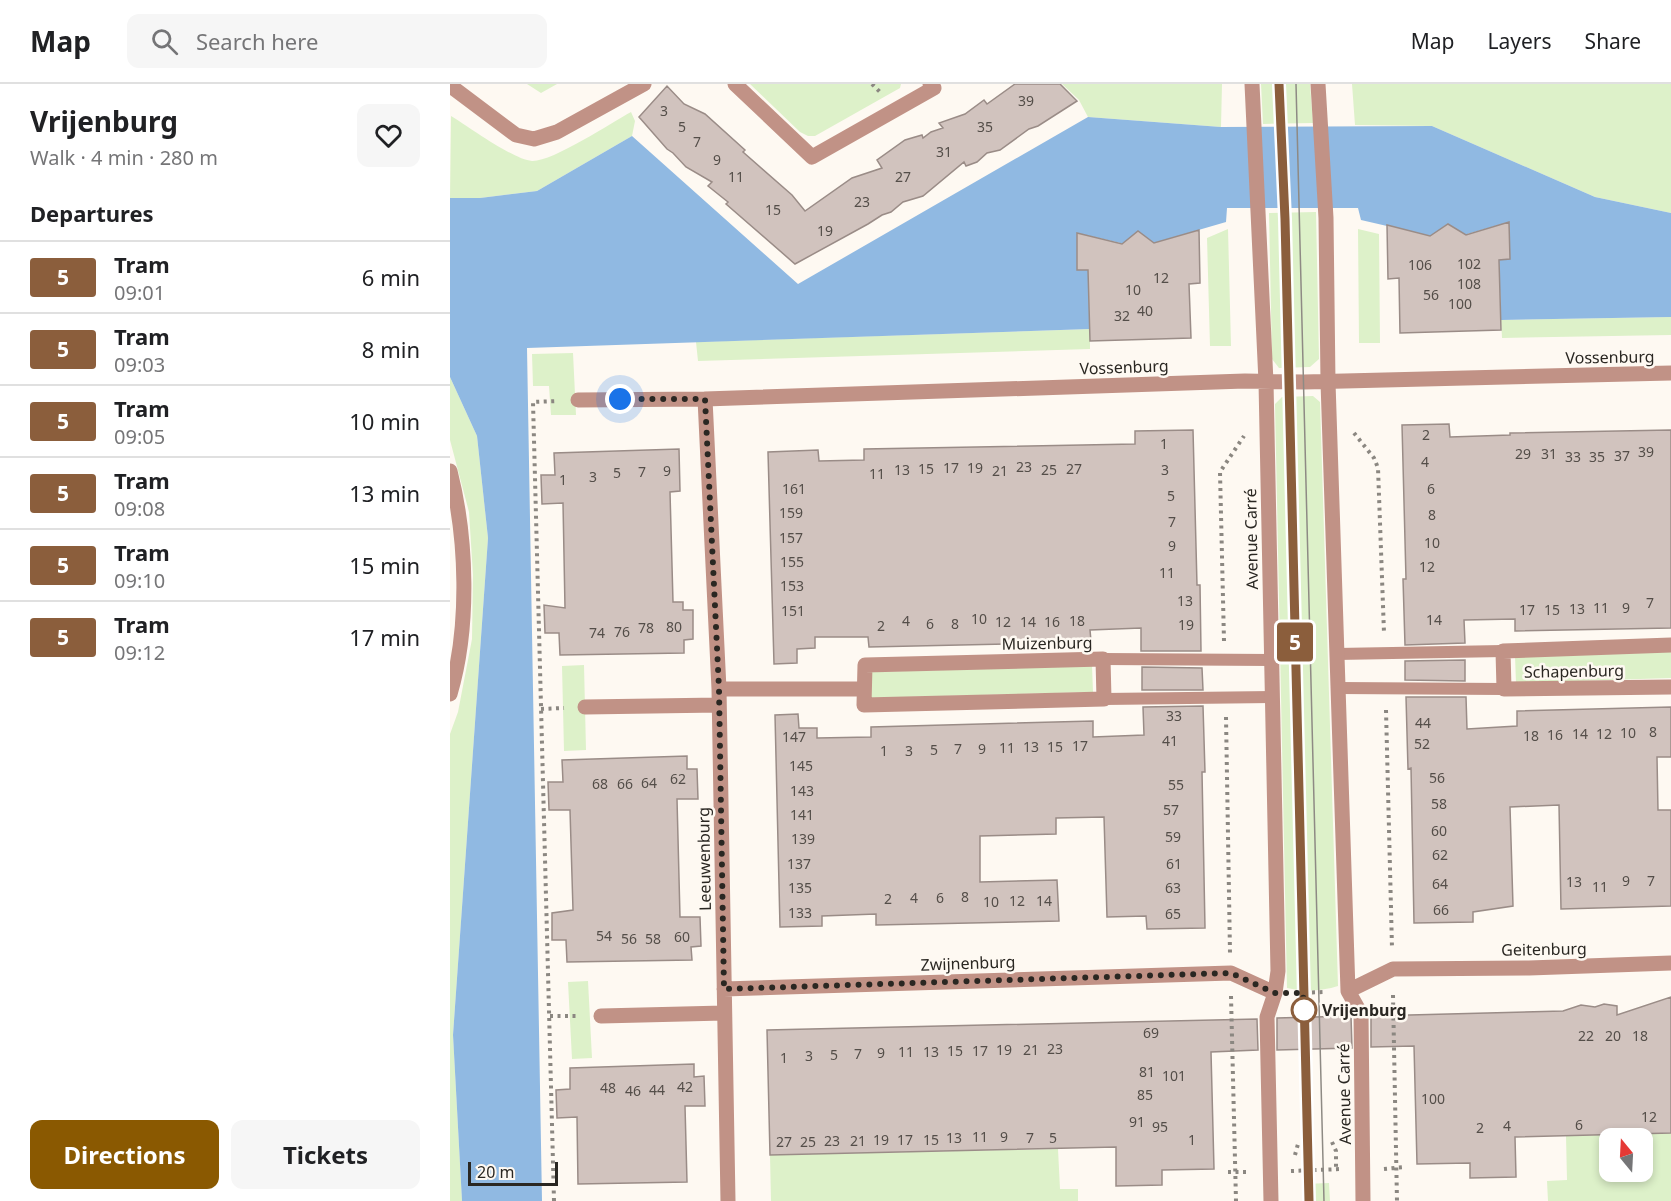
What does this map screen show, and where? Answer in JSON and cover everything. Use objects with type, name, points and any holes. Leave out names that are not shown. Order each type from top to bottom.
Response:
[{"type":"street","points":[[452,87],[516,135],[534,139],[557,132],[644,84]]},
{"type":"street","points":[[735,84],[812,157],[935,85]]},
{"type":"street","name":"Avenue Carré","points":[[1252,84],[1266,382],[1278,971],[1275,993],[1267,1017],[1271,1201]]},
{"type":"street","name":"Avenue Carré","points":[[1318,84],[1326,218],[1328,382],[1348,991],[1361,1014],[1363,1201]]},
{"type":"street","name":"Vossenburg","points":[[578,400],[705,399],[1214,381],[1328,382],[1671,373]]},
{"type":"street","name":"Leeuwenburg","points":[[705,399],[719,697],[728,1201]]},
{"type":"street","points":[[450,471],[455,492],[463,562],[462,625],[450,694]]},
{"type":"street","name":"Schapenburg","points":[[1671,645],[1503,651],[1504,689],[1671,687]]},
{"type":"street","name":"Muizenburg","points":[[864,689],[865,665],[1103,659],[1104,699]]},
{"type":"street","points":[[585,707],[864,689],[864,705],[1104,699]]},
{"type":"street","name":"Geitenburg","points":[[1348,991],[1393,969],[1529,968],[1671,963]]},
{"type":"street","name":"Zwijnenburg","points":[[724,989],[1231,973],[1275,993]]},
{"type":"street","points":[[601,1016],[724,1013]]},
{"type":"lane","points":[[1337,654],[1503,651]]},
{"type":"lane","points":[[1103,659],[1272,660]]},
{"type":"lane","points":[[1338,688],[1504,689]]},
{"type":"lane","points":[[1104,699],[1272,697]]},
{"type":"path","points":[[533,402],[554,1201]]},
{"type":"path","points":[[541,709],[563,708]]},
{"type":"path","points":[[1275,993],[1348,991]]},
{"type":"path","points":[[550,1016],[569,1016]]},
{"type":"path","points":[[1332,1142],[1336,1151],[1336,1169]]},
{"type":"path","points":[[1228,1172],[1404,1167]]},
{"type":"green space","points":[[527,84],[557,84],[541,93]]},
{"type":"green space","points":[[750,84],[901,84],[900,88],[815,136],[808,136],[800,132]]},
{"type":"green space","points":[[1062,84],[1222,84],[1221,127],[1088,117],[1079,100]]},
{"type":"green space","points":[[1261,84],[1310,84],[1313,123],[1263,124]]},
{"type":"green space","points":[[1352,84],[1671,84],[1671,213],[1595,197],[1432,126],[1355,125]]},
{"type":"green space","points":[[631,112],[635,121],[632,136],[537,191],[480,198],[450,198],[451,116],[503,149],[532,161],[541,160],[567,149]]},
{"type":"green space","points":[[1316,212],[1319,359],[1310,367],[1279,368],[1272,359],[1269,213]]},
{"type":"green space","points":[[1228,229],[1231,346],[1210,346],[1207,238]]},
{"type":"green space","points":[[1358,229],[1379,234],[1380,343],[1359,343]]},
{"type":"green space","points":[[1671,317],[1671,335],[1502,338],[1501,320]]},
{"type":"green space","points":[[1090,329],[1090,349],[698,361],[696,342]]},
{"type":"green space","points":[[573,353],[576,415],[551,415],[549,386],[533,386],[532,354]]},
{"type":"green space","points":[[450,377],[477,436],[488,538],[453,1035],[462,1201],[450,1201],[450,734],[458,712],[472,639],[473,575],[469,512],[450,440]]},
{"type":"green space","points":[[1313,396],[1320,402],[1338,986],[1306,990],[1287,988],[1275,404],[1282,397]]},
{"type":"green space","points":[[1671,651],[1671,678],[1516,683],[1515,656]]},
{"type":"green space","points":[[584,665],[586,750],[564,751],[562,666]]},
{"type":"green space","points":[[1092,666],[1093,692],[870,698],[869,672]]},
{"type":"green space","points":[[588,981],[592,1058],[572,1059],[568,982]]},
{"type":"green space","points":[[1671,1133],[1671,1201],[1548,1201],[1547,1181],[1567,1180],[1566,1136],[1599,1135],[1599,1182],[1653,1182],[1653,1134]]},
{"type":"green space","points":[[1058,1149],[1060,1189],[1078,1189],[1078,1201],[771,1201],[770,1155]]},
{"type":"green space","points":[[1329,1183],[1330,1201],[1303,1201],[1303,1184]]},
{"type":"water","points":[[1088,117],[1221,127],[1432,126],[1595,197],[1671,213],[1671,317],[1501,320],[1499,259],[1510,259],[1509,222],[1457,237],[1453,227],[1446,225],[1439,238],[1361,220],[1358,208],[1227,208],[1226,222],[1147,245],[1140,233],[1133,235],[1129,245],[1077,233],[1077,270],[1088,270],[1090,329],[527,348],[542,1201],[462,1201],[453,1035],[488,538],[477,436],[450,377],[450,198],[480,198],[537,191],[632,136],[798,284]]},
{"type":"building","points":[[1015,84],[1060,84],[1077,101],[1038,126],[1029,129],[1000,150],[987,153],[977,162],[966,166],[964,162],[923,196],[903,202],[891,212],[795,264],[726,204],[728,202],[708,186],[712,182],[686,167],[639,117],[667,86],[684,104],[705,114],[745,150],[743,152],[792,195],[805,211],[852,178],[882,168],[877,160],[905,140],[922,135],[923,138],[943,128],[939,123],[965,114],[984,100],[987,104]]},
{"type":"building","points":[[1509,222],[1510,259],[1499,260],[1501,330],[1400,333],[1399,278],[1388,279],[1387,225],[1430,236],[1448,224],[1466,235]]},
{"type":"building","points":[[1199,230],[1200,283],[1189,284],[1191,338],[1090,341],[1088,270],[1077,270],[1077,233],[1122,244],[1138,231],[1154,243]]},
{"type":"building","points":[[1449,424],[1450,437],[1510,435],[1510,433],[1671,430],[1671,628],[1515,631],[1515,619],[1464,620],[1465,643],[1405,645],[1403,579],[1406,579],[1402,425]]},
{"type":"building","points":[[1193,430],[1201,651],[1141,651],[1141,628],[1090,630],[1091,641],[1059,643],[869,647],[868,637],[815,637],[815,648],[797,649],[797,663],[774,664],[768,452],[818,450],[819,461],[864,460],[864,449],[1135,444],[1135,431]]},
{"type":"building","points":[[679,449],[680,491],[670,492],[673,602],[683,602],[683,610],[693,610],[693,639],[684,640],[684,653],[560,655],[559,633],[545,633],[544,605],[565,608],[563,503],[542,504],[541,475],[555,475],[554,453]]},
{"type":"building","points":[[1465,660],[1465,681],[1405,680],[1405,661]]},
{"type":"building","points":[[1142,667],[1202,668],[1203,690],[1142,690]]},
{"type":"building","points":[[1406,697],[1466,697],[1467,729],[1517,726],[1517,711],[1671,707],[1671,757],[1657,757],[1658,810],[1671,810],[1671,906],[1561,909],[1559,805],[1510,807],[1513,906],[1473,912],[1473,922],[1414,923],[1411,768],[1408,769]]},
{"type":"building","points":[[1203,706],[1205,928],[1147,929],[1146,916],[1107,917],[1104,817],[1056,818],[1056,834],[980,836],[980,882],[1057,880],[1059,921],[876,925],[876,914],[822,916],[822,926],[780,927],[775,715],[798,714],[799,728],[817,728],[817,738],[871,737],[871,727],[1093,721],[1093,737],[1144,735],[1143,707]]},
{"type":"building","points":[[687,756],[687,769],[697,769],[698,799],[677,799],[680,917],[700,917],[701,946],[691,947],[692,960],[567,962],[566,940],[552,940],[552,913],[573,910],[570,810],[549,810],[548,782],[563,782],[562,760]]},
{"type":"building","points":[[1671,997],[1671,1133],[1653,1133],[1653,1128],[1599,1128],[1599,1135],[1515,1137],[1516,1177],[1470,1178],[1470,1163],[1417,1164],[1414,1046],[1371,1047],[1371,1016],[1563,1011],[1581,1005],[1595,1007],[1604,1004],[1617,1006],[1617,1015]]},
{"type":"building","points":[[1351,1016],[1352,1048],[1277,1050],[1277,1018]]},
{"type":"building","points":[[1257,1019],[1258,1050],[1211,1052],[1214,1169],[1162,1170],[1162,1185],[1116,1186],[1116,1147],[770,1155],[767,1030]]},
{"type":"building","points":[[694,1064],[694,1077],[704,1076],[705,1106],[685,1106],[687,1182],[578,1184],[577,1117],[557,1118],[556,1090],[570,1089],[570,1068]]},
{"type":"tram line","points":[[1279,84],[1285,219],[1309,1201]]},
{"type":"tram line","name":"5","points":[[1279,84],[1285,219],[1309,1201]]},
{"type":"tram line","points":[[1296,84],[1324,1201]]},
{"type":"place","name":"Vrijenburg","points":[[1304,1010]]},
{"type":"route","points":[[620,399],[705,399],[719,689],[724,989],[1231,973],[1275,993],[1303,993],[1304,1010]]}]
